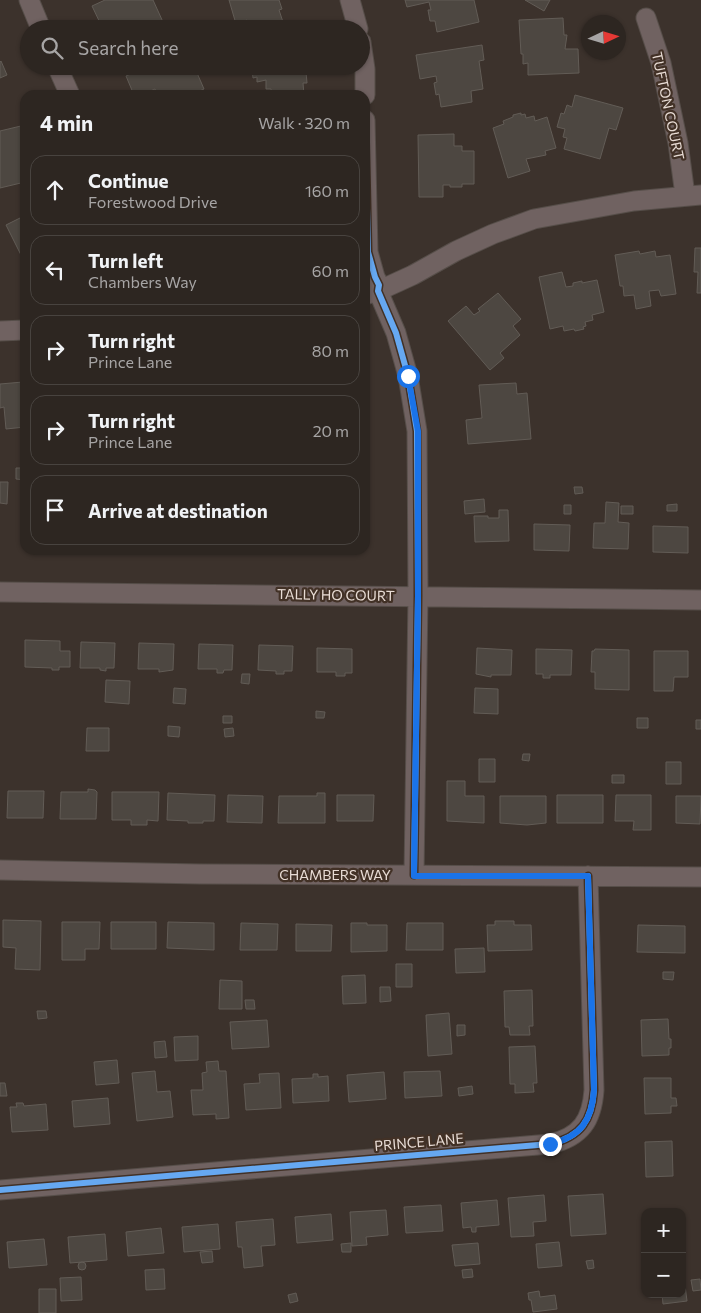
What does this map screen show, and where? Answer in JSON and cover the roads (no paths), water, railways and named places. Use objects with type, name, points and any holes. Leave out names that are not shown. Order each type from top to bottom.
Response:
[{"type":"street","points":[[29,0],[37,20]]},
{"type":"street","points":[[350,0],[356,20]]},
{"type":"street","name":"TUFTON COURT","points":[[646,18],[661,63],[678,143],[693,195]]},
{"type":"street","points":[[62,75],[68,90]]},
{"type":"street","points":[[365,75],[365,90]]},
{"type":"street","points":[[372,293],[413,275],[464,248],[534,219],[634,201],[693,195]]},
{"type":"street","points":[[370,260],[378,285],[372,293]]},
{"type":"street","points":[[372,293],[396,333],[408,376],[418,431],[414,876]]},
{"type":"street","points":[[0,331],[20,330]]},
{"type":"street","name":"TALLY HO COURT","points":[[0,592],[701,600]]},
{"type":"street","name":"CHAMBERS WAY","points":[[0,870],[414,876],[701,877]]},
{"type":"street","name":"PRINCE LANE","points":[[0,1190],[562,1141],[577,1132],[585,1124],[593,1106],[588,876]]}]
